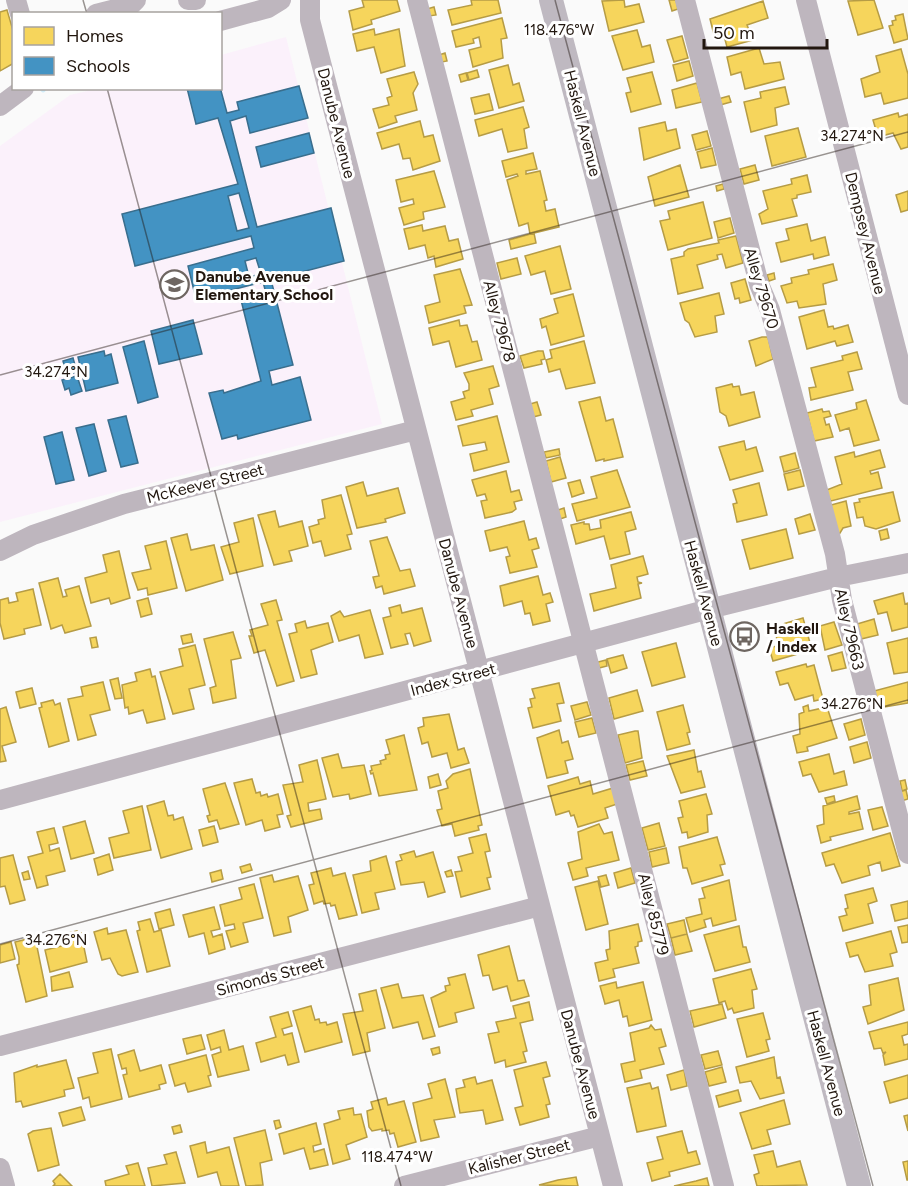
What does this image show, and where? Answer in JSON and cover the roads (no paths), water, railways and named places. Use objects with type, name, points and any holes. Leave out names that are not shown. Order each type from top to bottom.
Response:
[{"type":"main road","name":"Haskell Avenue","points":[[551,0],[859,1186]]},
{"type":"street","points":[[104,12],[131,5],[136,0]]},
{"type":"street","points":[[188,0],[196,0]]},
{"type":"street","points":[[222,20],[267,8],[281,0]]},
{"type":"street","name":"Danube Avenue","points":[[310,0],[310,20],[614,1186]]},
{"type":"street","name":"Alley 79678","points":[[417,0],[584,642]]},
{"type":"street","name":"Alley 79670","points":[[685,0],[759,284],[770,310],[832,543],[838,577]]},
{"type":"street","name":"Dempsey Avenue","points":[[806,0],[900,328],[908,395]]},
{"type":"street","points":[[0,106],[21,90]]},
{"type":"street","name":"McKeever Street","points":[[0,551],[33,535],[124,504],[416,430]]},
{"type":"street","name":"Index Street","points":[[0,800],[709,609],[838,577],[908,563]]},
{"type":"street","name":"Alley 79663","points":[[838,577],[908,854]]},
{"type":"street","name":"Alley 85779","points":[[584,642],[724,1186]]},
{"type":"street","name":"Simonds Street","points":[[0,1046],[540,906]]},
{"type":"street","name":"Kalisher Street","points":[[404,1186],[600,1136]]},
{"type":"street","points":[[0,1168],[5,1186]]},
{"type":"place","name":"Danube Avenue Elementary School","points":[[174,285]]},
{"type":"place","name":"Haskell / Index","points":[[745,637]]}]
